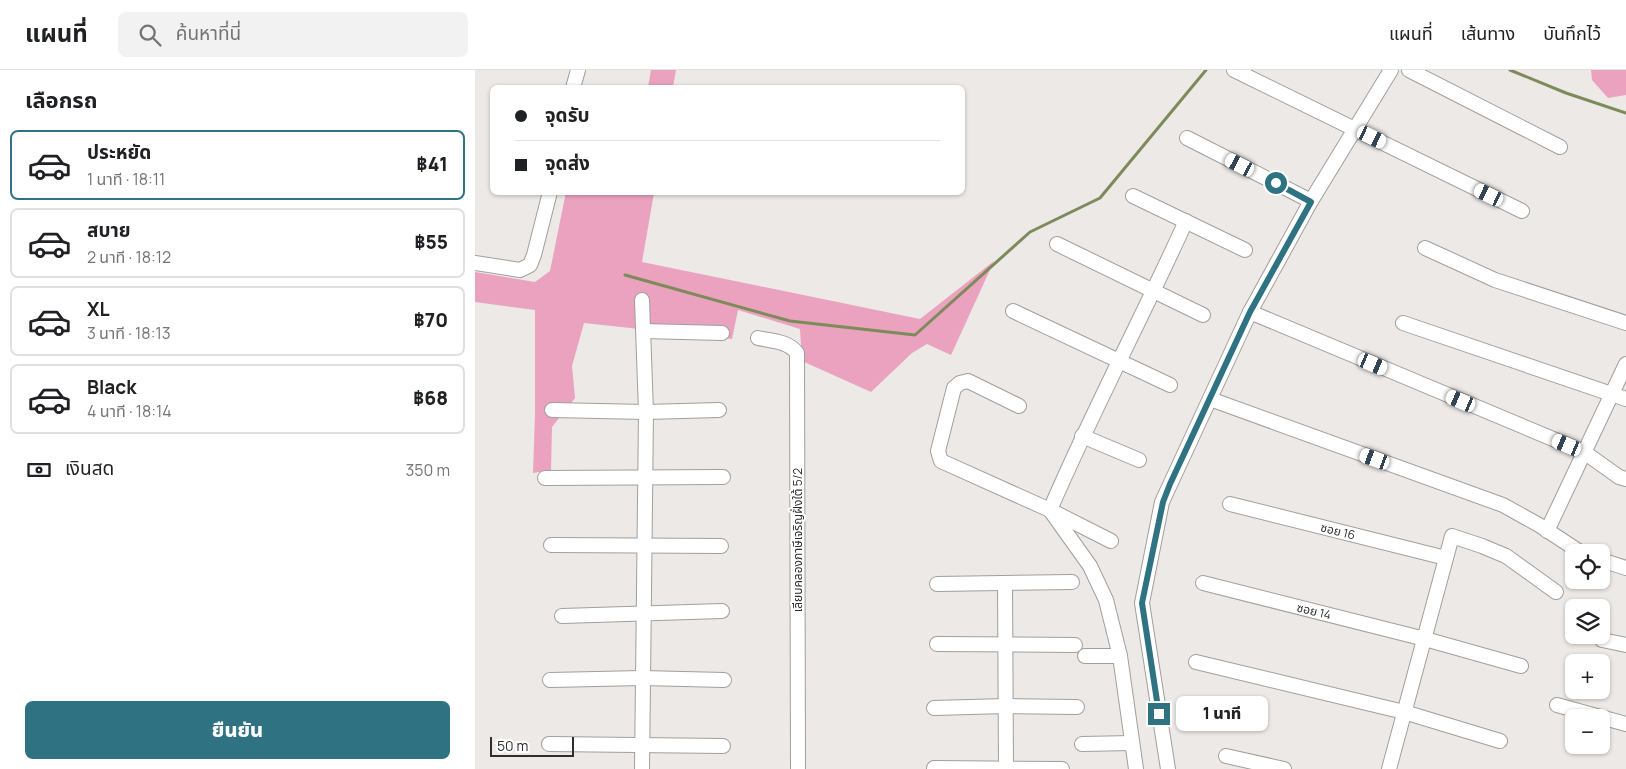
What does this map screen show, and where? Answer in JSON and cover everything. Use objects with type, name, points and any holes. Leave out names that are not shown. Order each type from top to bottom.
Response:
[{"type":"street","points":[[574,85],[578,70]]},
{"type":"street","points":[[1234,70],[1522,211]]},
{"type":"street","points":[[1168,769],[1142,603],[1163,502],[1250,312],[1311,202],[1391,70]]},
{"type":"street","points":[[1409,70],[1560,147]]},
{"type":"street","points":[[1187,138],[1311,202]]},
{"type":"street","points":[[475,263],[520,270],[530,264],[550,195]]},
{"type":"street","points":[[1133,196],[1245,250]]},
{"type":"street","points":[[1050,510],[1082,436],[1120,361],[1186,221]]},
{"type":"street","points":[[1057,244],[1203,315]]},
{"type":"street","points":[[1425,248],[1495,280],[1626,323]]},
{"type":"street","points":[[642,300],[646,412],[642,613],[642,769]]},
{"type":"street","points":[[1013,311],[1170,385]]},
{"type":"street","points":[[1250,312],[1584,452],[1619,477],[1626,479]]},
{"type":"street","points":[[1403,322],[1626,399]]},
{"type":"street","points":[[643,331],[721,333]]},
{"type":"street","name":"เลียบคลองภาษีเจริญฝั่งใต้ 5/2","points":[[758,338],[785,343],[793,347],[797,353],[798,769]]},
{"type":"street","points":[[1547,531],[1626,364]]},
{"type":"street","points":[[1019,406],[968,381],[960,383],[953,388],[938,451],[941,462],[1050,510],[1111,542]]},
{"type":"street","points":[[1210,399],[1503,505],[1567,544]]},
{"type":"street","points":[[552,410],[646,412],[719,410]]},
{"type":"street","points":[[1082,436],[1139,460]]},
{"type":"street","points":[[545,478],[723,478]]},
{"type":"street","name":"ซอย 16","points":[[1230,504],[1446,558]]},
{"type":"street","points":[[1050,510],[1090,566],[1106,600],[1120,656],[1136,769]]},
{"type":"street","points":[[1389,769],[1452,536],[1506,556],[1557,592]]},
{"type":"street","points":[[551,545],[721,546]]},
{"type":"street","points":[[1610,563],[1626,568]]},
{"type":"street","points":[[937,584],[1071,582]]},
{"type":"street","name":"ซอย 14","points":[[1203,583],[1425,639],[1521,666]]},
{"type":"street","points":[[1005,584],[1006,769]]},
{"type":"street","points":[[562,616],[723,611]]},
{"type":"street","points":[[1610,642],[1626,646]]},
{"type":"street","points":[[937,644],[1075,645]]},
{"type":"street","points":[[1085,656],[1120,656]]},
{"type":"street","points":[[1196,662],[1404,712],[1500,740]]},
{"type":"street","points":[[550,680],[642,678],[724,680]]},
{"type":"street","points":[[1557,705],[1626,724]]},
{"type":"street","points":[[934,708],[1077,707]]},
{"type":"street","points":[[1082,744],[1132,743]]},
{"type":"street","points":[[549,744],[723,746]]},
{"type":"street","points":[[1226,756],[1284,769]]},
{"type":"street","points":[[934,768],[1062,769]]},
{"type":"shaded area","points":[[651,70],[676,70],[673,85],[648,85]]},
{"type":"shaded area","points":[[1591,70],[1626,70],[1626,95],[1608,98],[1592,80]]},
{"type":"shaded area","points":[[565,195],[654,195],[642,262],[920,319],[994,261],[951,355],[927,344],[912,353],[871,392],[802,361],[800,329],[738,310],[732,339],[584,323],[572,366],[575,398],[552,427],[551,470],[533,473],[535,310],[475,302],[475,272],[535,282],[550,271]]},
{"type":"waterway","points":[[625,275],[790,321],[915,335],[1030,232],[1100,198],[1206,70]]},
{"type":"waterway","points":[[1510,70],[1566,93],[1626,113]]},
{"type":"route","points":[[1159,714],[1142,603],[1153,546],[1163,502],[1170,484],[1250,312],[1311,202],[1276,183]]}]
